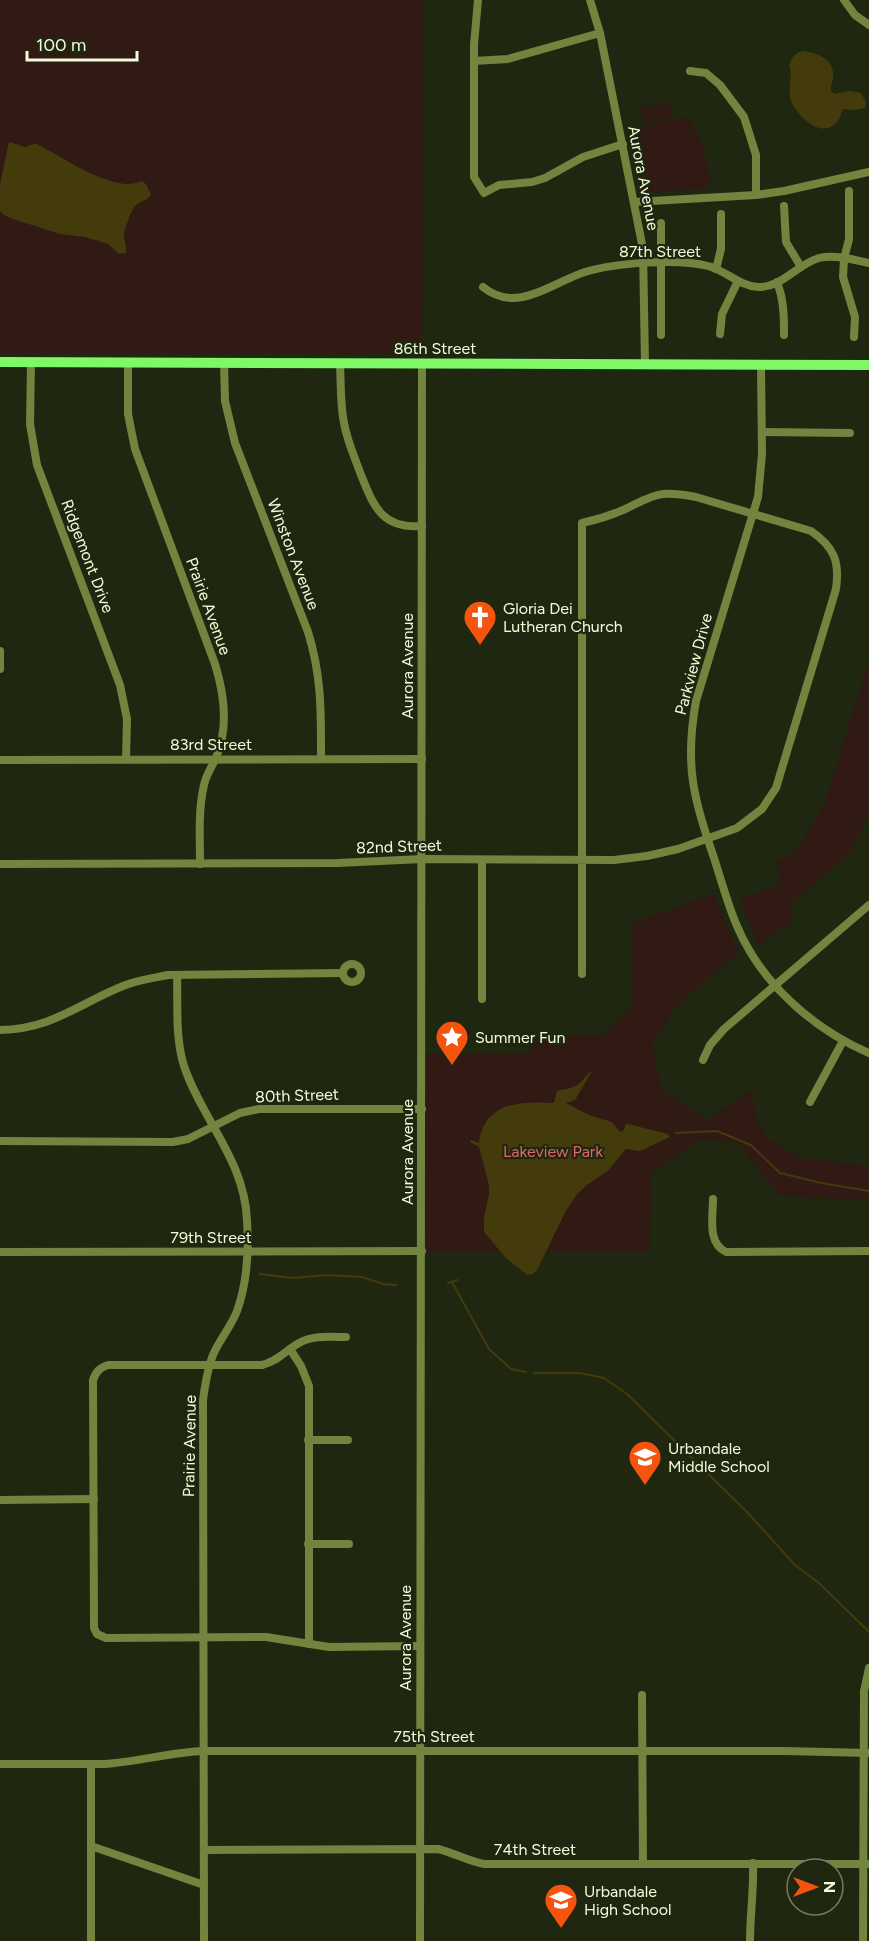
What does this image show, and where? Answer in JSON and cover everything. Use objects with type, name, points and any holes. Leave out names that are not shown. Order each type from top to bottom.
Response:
[{"type":"main road","name":"86th Street","points":[[0,362],[869,365]]},
{"type":"street","points":[[478,0],[474,61],[474,177],[484,193],[499,185],[526,184],[538,180],[583,157],[623,144]]},
{"type":"street","name":"Aurora Avenue","points":[[590,0],[600,33],[635,202],[644,263],[645,364]]},
{"type":"street","points":[[844,0],[855,15],[869,26]]},
{"type":"street","points":[[474,61],[508,59],[600,33]]},
{"type":"street","points":[[690,71],[706,73],[720,85],[744,117],[756,155],[756,195]]},
{"type":"street","points":[[635,202],[756,195],[869,172]]},
{"type":"street","points":[[849,191],[849,239],[844,259],[843,277],[855,317],[854,337]]},
{"type":"street","points":[[784,206],[786,242],[801,267]]},
{"type":"street","points":[[716,269],[721,249],[721,214]]},
{"type":"street","points":[[661,223],[661,335]]},
{"type":"street","name":"87th Street","points":[[483,286],[496,295],[531,296],[583,273],[605,267],[661,263],[696,264],[716,269],[738,281],[758,287],[777,282],[819,258],[869,263]]},
{"type":"street","points":[[720,334],[722,314],[738,281]]},
{"type":"street","points":[[777,282],[782,293],[784,335]]},
{"type":"street","name":"Ridgemont Drive","points":[[31,362],[30,424],[37,465],[120,685],[127,719],[126,759]]},
{"type":"street","name":"Prairie Avenue","points":[[128,362],[128,414],[135,448],[219,679],[223,702],[223,726],[215,759],[204,781],[200,801],[200,864]]},
{"type":"street","name":"Winston Avenue","points":[[224,363],[225,401],[235,443],[316,658],[321,697],[321,759]]},
{"type":"street","points":[[340,363],[343,421],[369,497],[374,506],[393,522],[403,526],[422,526]]},
{"type":"street","name":"Aurora Avenue","points":[[420,1941],[422,363]]},
{"type":"street","name":"Parkview Drive","points":[[761,365],[761,476],[753,514],[696,701],[691,731],[691,775],[694,797],[738,927],[755,958],[776,985],[812,1020],[843,1041],[869,1053]]},
{"type":"street","points":[[762,432],[850,433]]},
{"type":"street","points":[[582,974],[582,523],[624,509],[645,498],[670,494],[696,497],[753,514]]},
{"type":"street","name":"82nd Street","points":[[0,864],[338,863],[422,859],[614,860],[678,849],[737,828],[762,809],[776,788],[837,589],[838,573],[833,553],[824,541],[811,531],[753,514]]},
{"type":"street","points":[[0,651],[0,669]]},
{"type":"street","name":"83rd Street","points":[[0,760],[422,759]]},
{"type":"street","points":[[482,860],[482,999]]},
{"type":"street","points":[[703,1060],[710,1045],[724,1029],[869,905]]},
{"type":"street","points":[[0,1030],[43,1023],[76,1010],[124,985],[141,980],[177,975],[342,974]]},
{"type":"street","name":"Prairie Avenue","points":[[177,975],[179,1040],[183,1064],[192,1086],[229,1152],[242,1185],[248,1220],[246,1270],[241,1300],[210,1365],[203,1400],[204,1941]]},
{"type":"street","points":[[810,1102],[843,1041]]},
{"type":"street","name":"80th Street","points":[[0,1141],[173,1142],[188,1139],[240,1113],[259,1109],[422,1109]]},
{"type":"street","points":[[713,1199],[713,1237],[719,1249],[726,1252],[869,1251]]},
{"type":"street","name":"79th Street","points":[[0,1252],[422,1251]]},
{"type":"street","points":[[346,1337],[309,1339],[290,1349],[272,1363],[262,1365],[108,1365],[98,1370],[93,1380],[94,1628],[97,1634],[106,1638],[267,1637],[329,1647],[420,1646]]},
{"type":"street","points":[[290,1349],[307,1378],[309,1644]]},
{"type":"street","points":[[309,1440],[348,1440]]},
{"type":"street","points":[[0,1500],[94,1499]]},
{"type":"street","points":[[309,1544],[349,1544]]},
{"type":"street","points":[[863,1941],[866,1864],[864,1692],[869,1668]]},
{"type":"street","points":[[642,1695],[643,1864]]},
{"type":"street","name":"75th Street","points":[[0,1764],[121,1763],[164,1754],[204,1751],[866,1753]]},
{"type":"street","points":[[91,1764],[91,1941]]},
{"type":"street","points":[[91,1846],[204,1885]]},
{"type":"street","name":"74th Street","points":[[204,1850],[438,1850],[484,1864],[866,1864]]},
{"type":"street","points":[[750,1941],[753,1863]]},
{"type":"green space","points":[[0,0],[424,0],[422,354],[0,353]]},
{"type":"green space","points":[[668,102],[672,118],[644,124],[640,108]]},
{"type":"green space","points":[[686,117],[701,141],[710,188],[640,192],[627,131]]},
{"type":"green space","points":[[869,659],[869,815],[848,855],[791,903],[791,923],[758,945],[740,899],[781,885],[776,862],[793,853],[805,838],[825,803]]},
{"type":"green space","name":"Lakeview Park","points":[[714,894],[738,952],[676,1007],[652,1043],[661,1089],[706,1120],[752,1090],[757,1123],[770,1140],[801,1158],[869,1166],[869,1200],[780,1196],[738,1143],[700,1139],[651,1173],[650,1251],[422,1251],[421,1053],[532,1053],[533,1035],[602,1035],[632,1009],[632,923]]},
{"type":"shaded area","points":[[804,51],[824,58],[831,66],[833,77],[831,91],[835,94],[849,91],[861,93],[866,102],[865,108],[843,109],[837,122],[825,129],[818,128],[805,120],[795,109],[790,98],[789,66],[794,56]]},
{"type":"shaded area","points":[[9,142],[25,147],[37,144],[104,179],[124,184],[144,182],[151,195],[135,206],[130,215],[124,234],[126,253],[119,254],[108,244],[85,237],[60,234],[4,215],[0,211],[0,184]]},
{"type":"shaded area","points":[[592,1071],[575,1100],[566,1103],[589,1115],[612,1122],[620,1132],[628,1124],[668,1134],[670,1137],[640,1151],[626,1149],[608,1171],[577,1194],[566,1211],[537,1270],[527,1275],[505,1257],[484,1232],[489,1185],[479,1147],[470,1142],[471,1140],[479,1143],[482,1129],[496,1112],[517,1104],[554,1103],[557,1091],[575,1086]]},
{"type":"waterway","points":[[676,1133],[717,1131],[751,1145],[780,1173],[869,1191]]},
{"type":"waterway","points":[[260,1274],[293,1278],[327,1275],[362,1277],[383,1284],[396,1285]]},
{"type":"waterway","points":[[448,1283],[457,1280]]},
{"type":"waterway","points":[[452,1282],[489,1349],[511,1369],[526,1372]]},
{"type":"waterway","points":[[534,1373],[580,1373],[604,1378],[627,1394],[748,1513],[795,1565],[819,1583],[869,1632]]},
{"type":"place","name":"Gloria Dei Lutheran Church","points":[[480,646]]},
{"type":"place","name":"Summer Fun","points":[[452,1066]]},
{"type":"place","name":"Urbandale Middle School","points":[[645,1486]]},
{"type":"place","name":"Urbandale High School","points":[[561,1929]]}]
